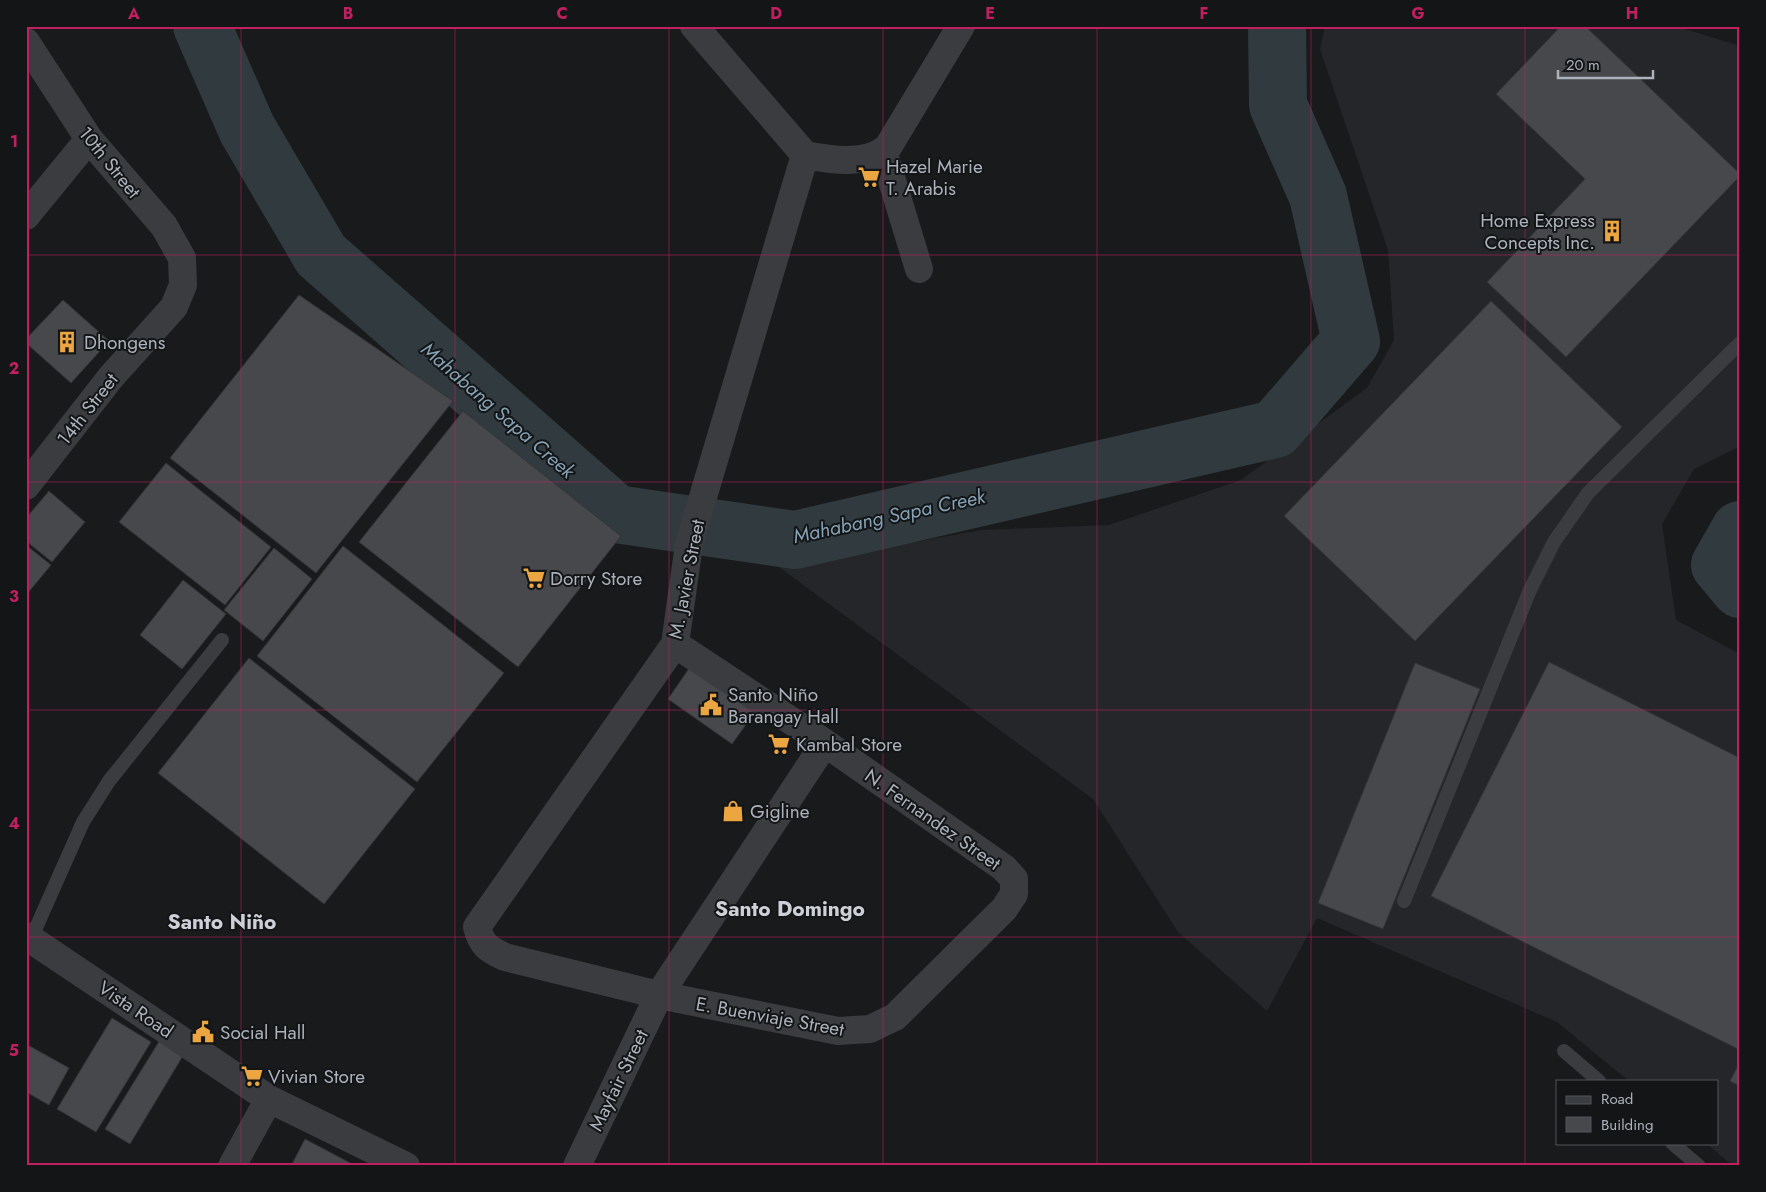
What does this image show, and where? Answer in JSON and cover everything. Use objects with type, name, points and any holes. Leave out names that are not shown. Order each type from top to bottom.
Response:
[{"type":"street","points":[[694,26],[805,155],[830,160],[858,159],[883,151],[888,147],[961,26]]},
{"type":"street","name":"10th Street","points":[[26,42],[89,139],[164,226],[182,258],[183,285]]},
{"type":"street","points":[[26,216],[89,139]]},
{"type":"street","points":[[883,151],[919,269]]},
{"type":"street","name":"M. Javier Street","points":[[477,927],[675,644],[690,544],[805,155]]},
{"type":"street","name":"14th Street","points":[[26,486],[111,377],[174,307],[183,285]]},
{"type":"street","name":"N. Fernandez Street","points":[[675,644],[825,743],[1004,868],[1014,878]]},
{"type":"street","name":"Mayfair Street","points":[[577,1166],[658,995],[825,743]]},
{"type":"street","name":"E. Buenviaje Street","points":[[477,927],[480,938],[488,950],[505,958],[658,995],[838,1031],[870,1029],[895,1017],[1004,909],[1014,894],[1014,878]]},
{"type":"street","name":"Vista Road","points":[[28,940],[269,1099],[406,1166]]},
{"type":"street","points":[[232,1166],[269,1099]]},
{"type":"lane","points":[[1404,901],[1530,590],[1554,542],[1588,493],[1740,343]]},
{"type":"lane","points":[[28,940],[83,822],[109,781],[222,640]]},
{"type":"lane","points":[[1564,1050],[1598,1080]]},
{"type":"lane","points":[[1673,1144],[1699,1166]]},
{"type":"shaded area","points":[[1325,26],[1675,26],[1740,46],[1740,446],[1694,469],[1662,524],[1676,620],[1740,654],[1740,1166],[1733,1166],[1707,1144],[1718,1144],[1718,1080],[1628,1080],[1557,1022],[1317,918],[1267,1011],[1178,932],[1093,799],[779,567],[981,530],[1109,525],[1241,480],[1367,388],[1394,340],[1388,250],[1320,49]]},
{"type":"building","name":"Home Express Concepts Inc.","points":[[1561,26],[1585,26],[1740,174],[1566,357],[1487,282],[1585,179],[1496,94]]},
{"type":"building","points":[[299,295],[453,401],[316,573],[170,458]]},
{"type":"building","name":"Dhongens","points":[[63,300],[109,341],[71,383],[26,343],[26,339]]},
{"type":"building","points":[[1491,301],[1622,427],[1415,641],[1284,516]]},
{"type":"building","points":[[463,411],[621,536],[518,667],[359,542]]},
{"type":"building","points":[[166,463],[271,547],[225,605],[119,522]]},
{"type":"building","points":[[49,491],[85,522],[52,562],[26,541],[26,518]]},
{"type":"building","points":[[26,545],[51,565],[27,594],[26,594]]},
{"type":"building","points":[[343,546],[504,673],[417,782],[257,656]]},
{"type":"building","points":[[274,548],[312,579],[263,641],[224,610]]},
{"type":"building","points":[[183,580],[226,614],[182,669],[140,635]]},
{"type":"building","points":[[249,658],[415,789],[324,904],[158,773]]},
{"type":"building","points":[[1549,662],[1740,758],[1740,1050],[1431,896]]},
{"type":"building","points":[[1415,663],[1480,689],[1383,929],[1318,903]]},
{"type":"building","name":"Santo Niño Barangay Hall","points":[[690,667],[755,712],[732,744],[668,699]]},
{"type":"building","points":[[112,1018],[151,1042],[96,1132],[57,1109]]},
{"type":"building","points":[[160,1040],[184,1054],[130,1144],[105,1129]]},
{"type":"building","points":[[26,1044],[69,1068],[49,1105],[26,1092]]},
{"type":"building","points":[[1740,1062],[1740,1086],[1730,1081]]},
{"type":"building","points":[[305,1139],[356,1166],[291,1166]]},
{"type":"waterway","name":"Mahabang Sapa Creek","points":[[202,26],[247,129],[321,255],[616,514],[795,540],[1275,429],[1351,341],[1318,196],[1278,105],[1277,26]]},
{"type":"waterway","name":"Mahabang Sapa Creek","points":[[1740,530],[1720,565],[1740,589]]},
{"type":"place","name":"Hazel Marie T. Arabis","points":[[869,177]]},
{"type":"place","name":"Home Express Concepts Inc.","points":[[1612,231]]},
{"type":"place","name":"Dhongens","points":[[67,342]]},
{"type":"place","name":"Dorry Store","points":[[534,578]]},
{"type":"place","name":"Santo Niño Barangay Hall","points":[[711,705]]},
{"type":"place","name":"Kambal Store","points":[[779,744]]},
{"type":"place","name":"Gigline","points":[[733,811]]},
{"type":"place","name":"Social Hall","points":[[203,1032]]},
{"type":"place","name":"Vivian Store","points":[[252,1076]]},
{"type":"district","name":"Santo Domingo","points":[[790,909]]},
{"type":"district","name":"Santo Niño","points":[[222,922]]}]
